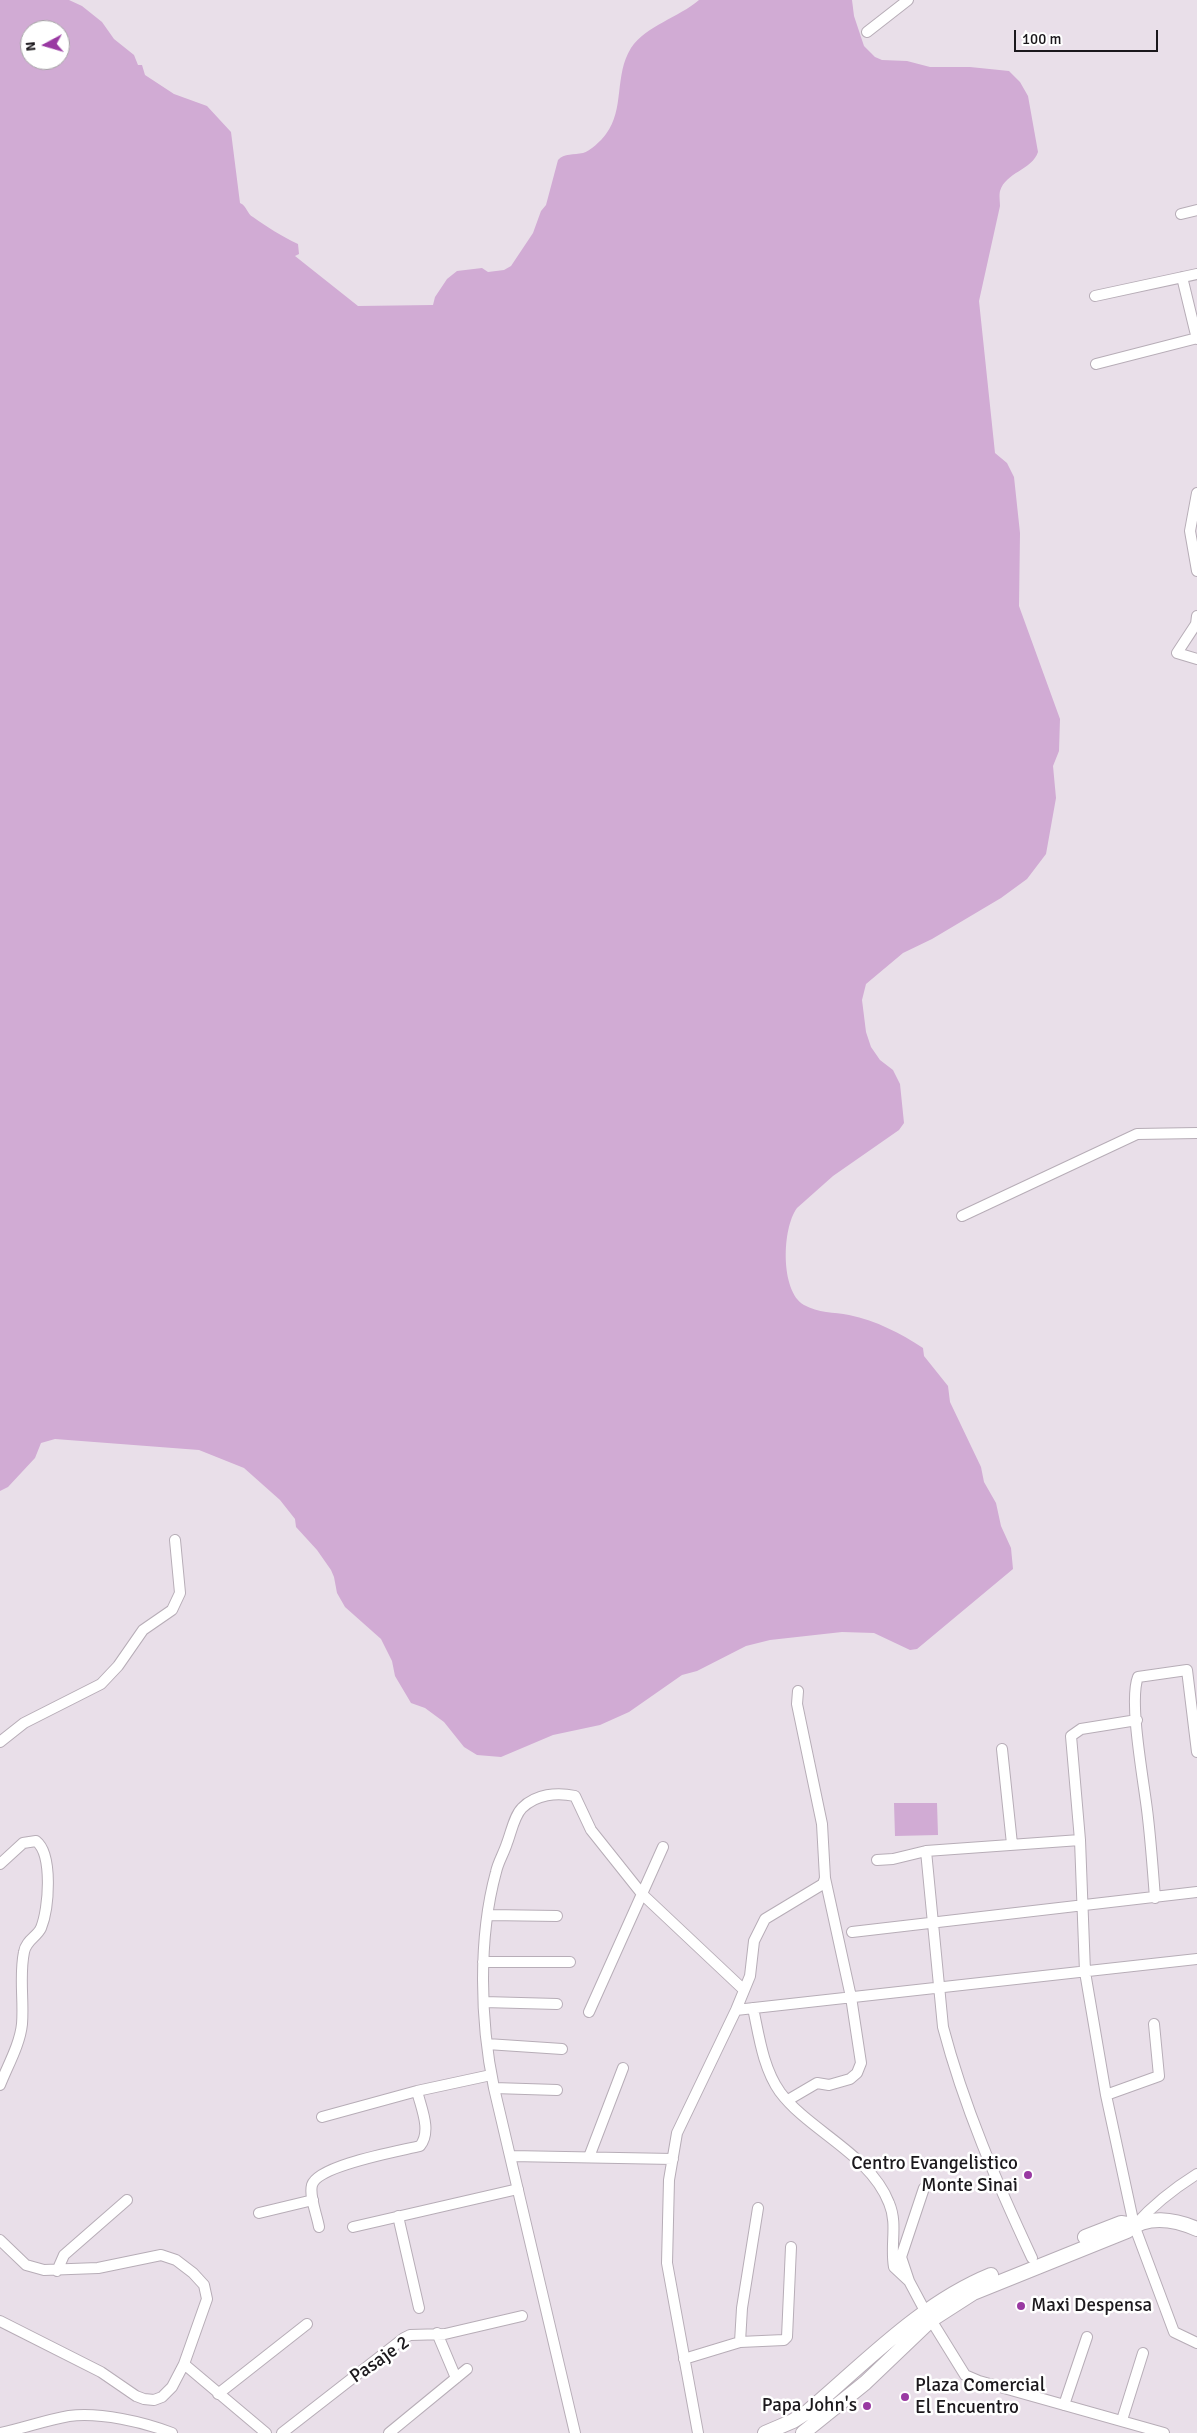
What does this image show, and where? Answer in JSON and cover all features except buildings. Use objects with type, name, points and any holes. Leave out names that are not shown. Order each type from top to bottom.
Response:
[{"type":"main road","points":[[802,2433],[827,2415],[882,2368],[928,2316],[973,2293],[1127,2231],[1139,2222],[1168,2221],[1182,2223],[1197,2229]]},
{"type":"main road","points":[[765,2433],[801,2416],[890,2340],[899,2339],[970,2284],[1121,2223],[1134,2225]]},
{"type":"main road","points":[[882,2368],[893,2348],[890,2340]]},
{"type":"main road","points":[[802,2433],[804,2424],[868,2367],[869,2359]]},
{"type":"street","points":[[866,32],[908,0]]},
{"type":"street","points":[[1181,214],[1197,210]]},
{"type":"street","points":[[1095,296],[1197,274]]},
{"type":"street","points":[[1096,364],[1197,338],[1182,277]]},
{"type":"street","points":[[1197,493],[1194,526],[1197,571]]},
{"type":"street","points":[[1197,616],[1196,624],[1177,653],[1197,660]]},
{"type":"street","points":[[962,1216],[1138,1134],[1197,1133]]},
{"type":"street","points":[[0,1742],[24,1723],[101,1684],[118,1666],[143,1630],[172,1610],[180,1593],[175,1540]]},
{"type":"street","points":[[1155,1898],[1137,1720],[1136,1683],[1138,1677],[1187,1670],[1197,1752]]},
{"type":"street","points":[[788,2100],[817,2083],[829,2085],[850,2079],[857,2073],[861,2063],[851,1997],[825,1878],[822,1824],[797,1704],[798,1691]]},
{"type":"street","points":[[1137,1720],[1081,1729],[1071,1736],[1080,1840],[1084,1972],[1106,2095],[1134,2225],[1174,2332],[1197,2343]]},
{"type":"street","points":[[1002,1749],[1012,1844]]},
{"type":"street","points":[[575,2433],[491,2075],[487,2044],[483,1962],[489,1915],[496,1871],[520,1809],[533,1799],[561,1793],[575,1796],[591,1830],[642,1894],[744,1990]]},
{"type":"street","points":[[877,1860],[893,1859],[926,1851],[1080,1840]]},
{"type":"street","points":[[0,1864],[23,1843],[36,1841],[44,1846],[47,1865],[47,1893],[42,1926],[24,1949],[21,1967],[22,2026],[0,2084]]},
{"type":"street","points":[[589,2012],[662,1846]]},
{"type":"street","points":[[926,1851],[943,2027],[955,2072],[992,2171],[1032,2258]]},
{"type":"street","points":[[698,2433],[667,2263],[669,2180],[677,2133],[736,2010],[750,1976],[754,1941],[765,1919],[823,1884],[825,1878]]},
{"type":"street","points":[[852,1932],[1197,1892]]},
{"type":"street","points":[[489,1915],[556,1916]]},
{"type":"street","points":[[736,2010],[1197,1959]]},
{"type":"street","points":[[483,1962],[570,1962]]},
{"type":"street","points":[[484,2002],[557,2004]]},
{"type":"street","points":[[753,2008],[768,2070],[780,2092],[865,2167],[888,2201],[894,2223],[894,2267],[909,2281]]},
{"type":"street","points":[[1106,2095],[1159,2076],[1154,2024]]},
{"type":"street","points":[[487,2044],[562,2049]]},
{"type":"street","points":[[589,2157],[623,2068]]},
{"type":"street","points":[[322,2117],[416,2091],[491,2075]]},
{"type":"street","points":[[494,2088],[557,2090]]},
{"type":"street","points":[[319,2227],[312,2186],[316,2177],[325,2172],[420,2146],[425,2140],[426,2133],[416,2091]]},
{"type":"street","points":[[511,2156],[672,2159]]},
{"type":"street","points":[[1134,2225],[1164,2195],[1197,2174]]},
{"type":"street","points":[[924,2188],[901,2257],[909,2281],[928,2316],[965,2375],[979,2381],[1164,2433]]},
{"type":"street","points":[[353,2227],[518,2189]]},
{"type":"street","points":[[56,2271],[64,2255],[127,2200]]},
{"type":"street","points":[[259,2213],[314,2200]]},
{"type":"street","points":[[740,2342],[742,2308],[758,2208]]},
{"type":"street","points":[[398,2216],[419,2308]]},
{"type":"street","points":[[0,2240],[26,2265],[44,2270],[98,2268],[160,2255],[176,2260],[193,2273],[204,2285],[207,2299],[184,2364],[172,2388],[162,2397],[144,2400],[101,2372],[0,2322]]},
{"type":"street","points":[[684,2359],[740,2342],[784,2340],[787,2337],[791,2247]]},
{"type":"street","name":"Pasaje 2","points":[[282,2433],[410,2335],[445,2334],[522,2316]]},
{"type":"street","points":[[218,2394],[307,2324]]},
{"type":"street","points":[[437,2333],[456,2378]]},
{"type":"street","points":[[1064,2405],[1087,2337]]},
{"type":"street","points":[[1122,2420],[1143,2353]]},
{"type":"street","points":[[184,2364],[266,2433]]},
{"type":"street","points":[[389,2433],[467,2369]]},
{"type":"street","points":[[0,2433],[56,2419],[90,2415],[150,2425],[172,2433]]},
{"type":"shaded area","points":[[0,0],[69,0],[82,6],[102,22],[114,39],[134,55],[138,65],[142,65],[145,75],[174,94],[207,106],[231,132],[240,203],[251,216],[298,244],[299,254],[295,256],[358,306],[433,305],[435,297],[447,279],[457,271],[482,268],[488,272],[504,270],[511,266],[533,233],[541,211],[546,205],[558,160],[566,155],[583,153],[589,150],[604,137],[612,124],[616,114],[623,69],[631,48],[645,33],[699,0],[852,0],[854,16],[864,46],[875,57],[882,60],[907,61],[930,67],[970,67],[1009,71],[1020,82],[1028,96],[1038,152],[1030,163],[1008,179],[1000,191],[1000,206],[979,301],[995,453],[1007,463],[1014,477],[1020,533],[1019,606],[1060,719],[1059,751],[1053,766],[1056,798],[1046,854],[1027,879],[1001,898],[932,939],[903,953],[866,984],[862,1000],[866,1032],[871,1047],[880,1060],[893,1070],[900,1084],[904,1123],[899,1130],[833,1176],[797,1208],[788,1230],[786,1259],[791,1287],[796,1298],[804,1305],[820,1311],[849,1315],[879,1324],[923,1348],[924,1356],[948,1386],[950,1402],[981,1467],[984,1482],[996,1503],[1001,1526],[1011,1548],[1013,1569],[917,1649],[910,1650],[874,1633],[842,1632],[770,1640],[746,1646],[697,1671],[682,1675],[629,1712],[600,1725],[553,1735],[501,1757],[477,1755],[464,1747],[444,1722],[425,1708],[411,1703],[395,1676],[392,1661],[381,1639],[345,1607],[337,1593],[331,1570],[317,1550],[296,1527],[295,1519],[280,1500],[244,1468],[199,1450],[55,1439],[41,1443],[35,1458],[8,1487],[0,1491]]},
{"type":"shaded area","points":[[894,1803],[937,1803],[938,1835],[895,1836]]},
{"type":"place","name":"Centro Evangelistico Monte Sinai","points":[[1028,2175]]},
{"type":"place","name":"Maxi Despensa","points":[[1021,2306]]},
{"type":"place","name":"Plaza Comercial El Encuentro","points":[[905,2397]]},
{"type":"place","name":"Papa John's","points":[[867,2406]]}]
